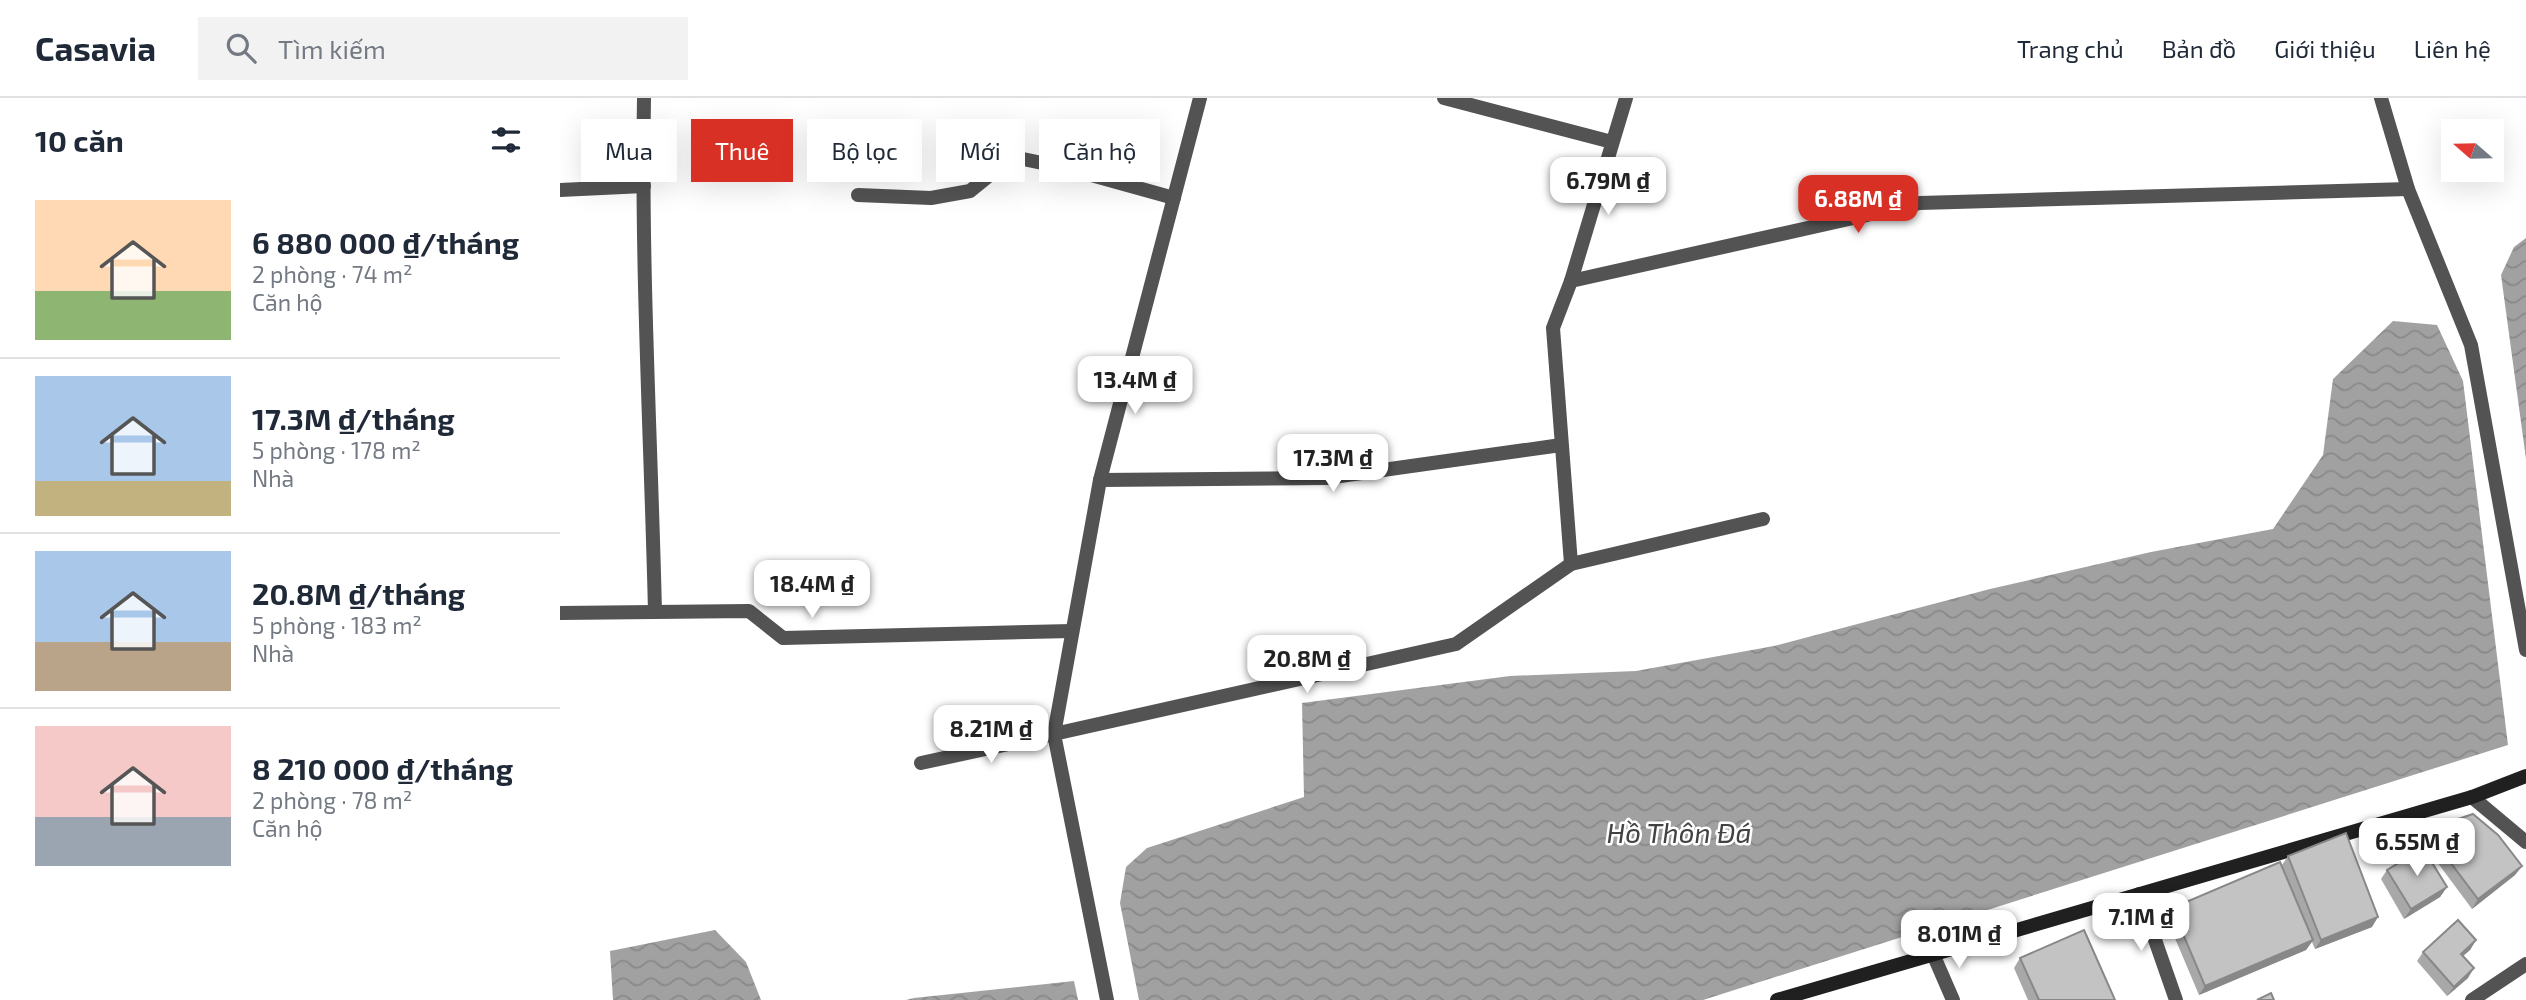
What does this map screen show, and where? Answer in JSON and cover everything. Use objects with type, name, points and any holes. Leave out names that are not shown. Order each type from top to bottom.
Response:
[{"type":"street","points":[[644,98],[645,315],[651,427],[655,612]]},
{"type":"street","points":[[1107,1000],[1054,734],[1100,480],[1200,98]]},
{"type":"street","points":[[1444,98],[1612,142]]},
{"type":"street","points":[[1571,565],[1553,328],[1571,281],[1626,98]]},
{"type":"street","points":[[2381,98],[2408,189],[2471,345],[2526,650]]},
{"type":"street","points":[[858,195],[931,198],[970,191],[1002,164],[1023,159],[1174,198]]},
{"type":"street","points":[[560,190],[644,186]]},
{"type":"street","points":[[1571,281],[1920,204],[2408,189]]},
{"type":"street","points":[[1100,480],[1326,478],[1561,445]]},
{"type":"street","points":[[921,763],[1456,644],[1571,565],[1763,519]]},
{"type":"street","points":[[560,613],[749,611],[783,638],[1072,631]]},
{"type":"street","points":[[1777,1000],[2472,797],[2526,776]]},
{"type":"street","points":[[2472,797],[2526,842]]},
{"type":"street","points":[[2139,894],[2176,1000]]},
{"type":"street","points":[[1933,954],[1953,1000]]},
{"type":"street","points":[[2474,999],[2526,964]]},
{"type":"water","points":[[2526,238],[2526,459],[2501,275],[2514,247]]},
{"type":"water","name":"Hồ Thôn Đá","points":[[2393,321],[2437,325],[2463,381],[2508,745],[1703,1000],[1139,1000],[1120,903],[1126,867],[1147,848],[1304,797],[1302,703],[1510,676],[1636,671],[1774,646],[1990,589],[2151,552],[2273,529],[2323,455],[2333,379]]},
{"type":"water","points":[[715,930],[746,962],[761,1000],[613,1000],[610,951]]},
{"type":"water","points":[[1074,981],[1078,1000],[906,1000],[914,998]]},
{"type":"building","points":[[2473,814],[2498,835],[2522,866],[2478,899],[2426,830]]},
{"type":"building","points":[[2346,833],[2378,917],[2321,940],[2288,856]]},
{"type":"building","points":[[2423,848],[2447,887],[2411,909],[2387,870]]},
{"type":"building","points":[[2280,862],[2313,940],[2205,986],[2172,908]]},
{"type":"building","points":[[2458,920],[2476,940],[2461,954],[2474,968],[2454,987],[2423,952]]},
{"type":"building","points":[[2084,930],[2115,1000],[2039,1000],[2020,958]]},
{"type":"building","points":[[2271,993],[2274,1000],[2257,1000]]}]
